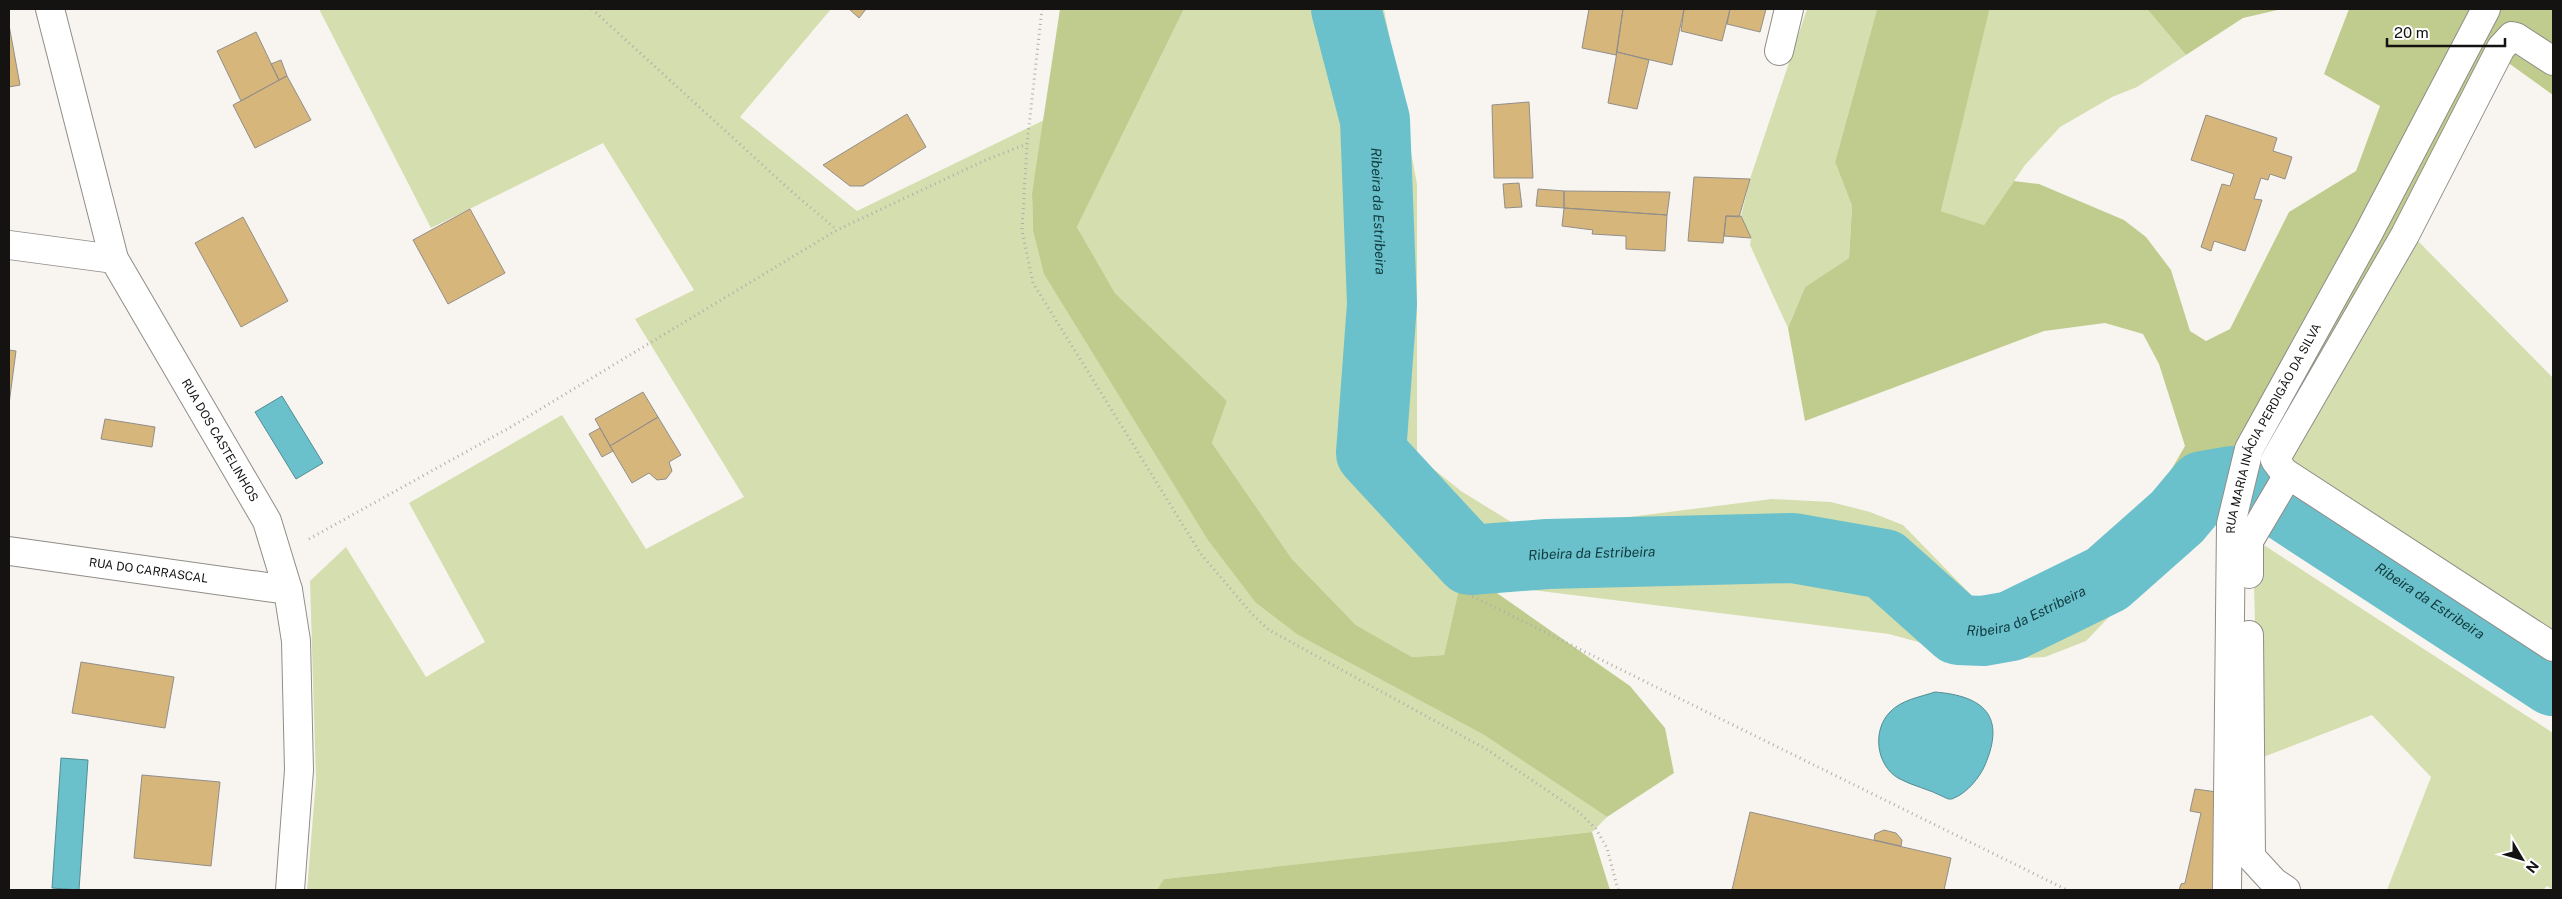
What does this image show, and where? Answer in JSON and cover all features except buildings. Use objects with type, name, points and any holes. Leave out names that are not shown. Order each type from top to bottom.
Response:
[{"type":"street","name":"RUA DOS CASTELINHOS","points":[[50,9],[114,259],[267,521],[288,590],[296,641],[299,770],[290,890]]},
{"type":"street","points":[[1779,51],[1789,9]]},
{"type":"street","name":"RUA MARIA INÁCIA PERDIGÃO DA SILVA","points":[[2227,890],[2231,524],[2250,449],[2428,123],[2486,9]]},
{"type":"street","points":[[2553,61],[2516,37],[2512,36],[2501,48],[2405,235],[2275,460],[2288,474],[2553,648]]},
{"type":"street","points":[[9,245],[114,259]]},
{"type":"street","points":[[2286,890],[2274,882],[2251,856],[2249,541],[2288,474]]},
{"type":"street","name":"RUA DO CARRASCAL","points":[[9,551],[288,590]]},
{"type":"path","points":[[592,9],[790,190],[837,230]]},
{"type":"path","points":[[1042,9],[1027,144],[1022,231],[1033,283],[1201,554],[1268,630],[1486,749],[1579,812],[1596,829],[1607,848],[1618,890]]},
{"type":"path","points":[[278,556],[509,428],[837,230],[988,159],[1027,144]]},
{"type":"path","points":[[1468,594],[2067,890]]},
{"type":"green space","points":[[319,9],[831,9],[740,117],[857,211],[1044,120],[1032,193],[1033,230],[1256,603],[1298,635],[1484,735],[1607,817],[1592,832],[1165,879],[1157,890],[307,890],[316,780],[310,581],[346,547],[426,677],[485,642],[409,503],[562,415],[646,549],[744,497],[635,319],[694,290],[603,143],[431,228]]},
{"type":"green space","points":[[1060,9],[1184,9],[1077,227],[1115,293],[1227,401],[1212,443],[1292,559],[1356,625],[1412,657],[1444,655],[1460,584],[1465,575],[1484,584],[1630,686],[1665,728],[1674,773],[1607,817],[1484,735],[1298,635],[1256,603],[1208,540],[1044,274],[1033,230],[1032,193]]},
{"type":"green space","points":[[1184,9],[1384,9],[1417,184],[1417,456],[1461,491],[1516,525],[1558,526],[1772,499],[1831,502],[1870,512],[1903,525],[1979,603],[2011,609],[2106,562],[2173,496],[2208,514],[2086,641],[2045,657],[1984,660],[1889,634],[1484,584],[1465,575],[1460,584],[1444,655],[1412,657],[1356,625],[1292,559],[1212,443],[1227,401],[1115,293],[1077,227]]},
{"type":"green space","points":[[1807,9],[1877,9],[1835,162],[1852,206],[1849,258],[1805,287],[1788,328],[1750,245],[1751,238],[1741,216],[1750,179]]},
{"type":"green space","points":[[1877,9],[1988,9],[1989,11],[1941,211],[1984,225],[2014,181],[2039,184],[2124,220],[2146,237],[2171,270],[2190,331],[2206,341],[2230,329],[2289,212],[2356,171],[2380,106],[2324,74],[2349,9],[2553,9],[2553,95],[2486,47],[2393,230],[2325,350],[2249,504],[2219,519],[2160,489],[2185,446],[2159,364],[2143,334],[2105,323],[2044,331],[1805,421],[1788,328],[1805,287],[1849,258],[1852,206],[1835,162]]},
{"type":"green space","points":[[1988,9],[2147,9],[2186,55],[2137,87],[2112,97],[2060,127],[2025,165],[1984,225],[1941,211]]},
{"type":"green space","points":[[2147,9],[2282,9],[2243,18],[2186,55]]},
{"type":"green space","points":[[2415,238],[2553,378],[2553,636],[2283,456]]},
{"type":"green space","points":[[2253,538],[2553,733],[2553,890],[2547,886],[2543,890],[2387,890],[2431,777],[2372,715],[2258,759]]},
{"type":"green space","points":[[1592,832],[1610,890],[1157,890],[1164,879]]},
{"type":"water","points":[[282,396],[323,463],[296,479],[255,412]]},
{"type":"water","points":[[1935,692],[1952,694],[1978,704],[1991,721],[1993,733],[1991,748],[1983,770],[1968,789],[1952,799],[1898,778],[1885,765],[1879,747],[1879,737],[1884,719],[1894,708],[1917,697]]},
{"type":"water","points":[[61,758],[88,760],[79,890],[52,888]]},
{"type":"waterway","name":"Ribeira da Estribeira","points":[[1346,9],[1375,120],[1382,304],[1371,453],[1470,560],[1547,554],[1793,548],[1884,564],[1958,630],[1983,631],[2011,626],[2107,579],[2177,517],[2203,486],[2232,481]]},
{"type":"waterway","name":"Ribeira da Estribeira","points":[[2280,503],[2553,681]]}]
